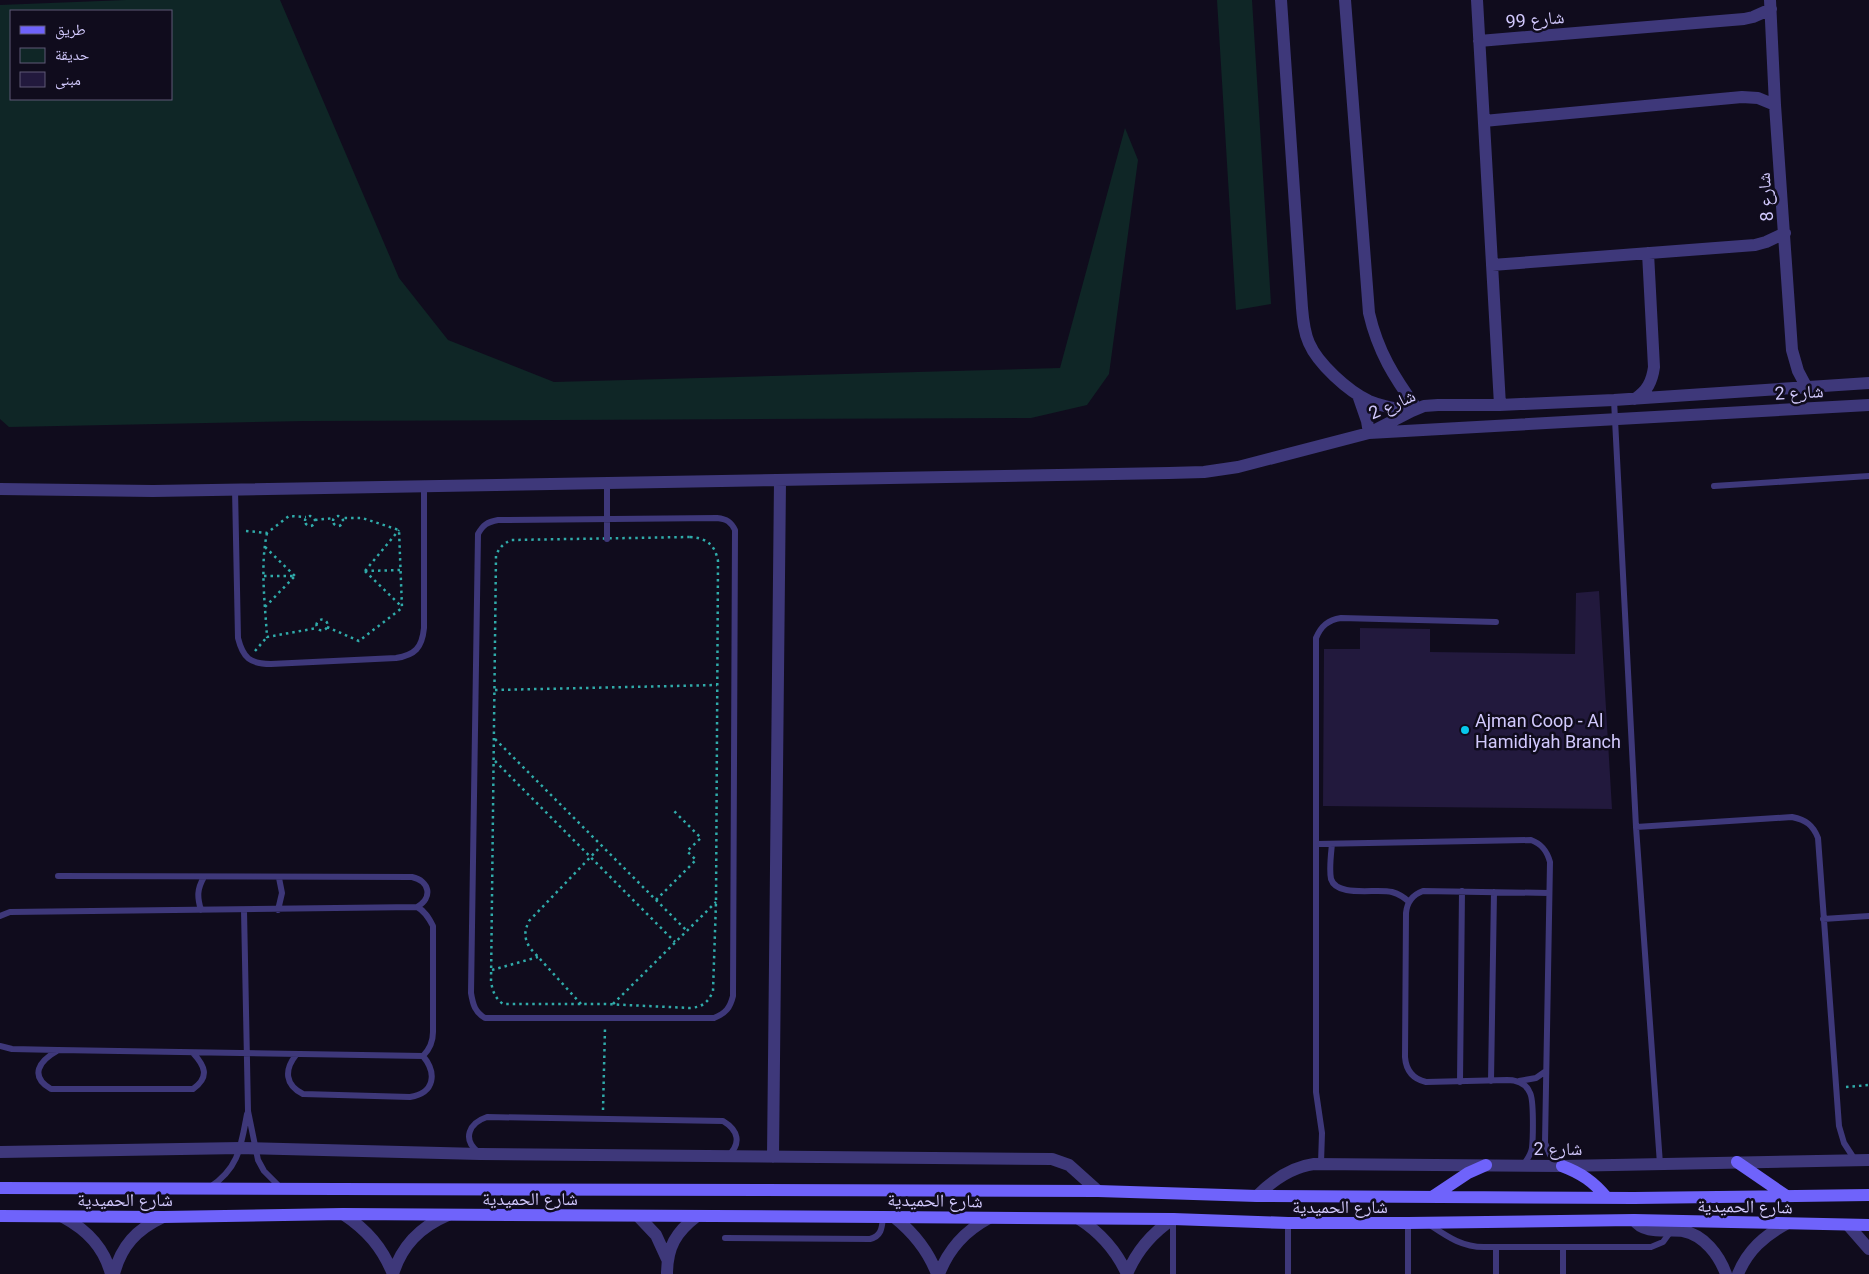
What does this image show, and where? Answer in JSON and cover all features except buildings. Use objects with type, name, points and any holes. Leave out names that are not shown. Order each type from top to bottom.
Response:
[{"type":"street","points":[[1281,0],[1304,326],[1308,342],[1316,357],[1358,395],[1384,406],[1414,410]]},
{"type":"street","points":[[1345,0],[1369,313],[1376,340],[1388,366],[1414,410]]},
{"type":"street","points":[[1477,0],[1500,405]]},
{"type":"street","name":"شارع 99","points":[[1479,41],[1753,17],[1770,4]]},
{"type":"street","name":"شارع 8","points":[[1770,4],[1792,350],[1798,371],[1807,388]]},
{"type":"street","points":[[1484,121],[1742,97],[1758,98],[1775,105]]},
{"type":"street","points":[[1492,265],[1755,245],[1785,233]]},
{"type":"street","points":[[1635,399],[1652,381],[1654,367],[1648,253]]},
{"type":"street","name":"شارع 2","points":[[1369,433],[1414,410],[1438,405],[1500,405],[1635,399],[1869,384]]},
{"type":"street","points":[[0,489],[153,491],[1204,472],[1238,467],[1369,433],[1358,395]]},
{"type":"street","name":"شارع 2","points":[[1369,433],[1869,405]]},
{"type":"street","points":[[773,1157],[780,481]]},
{"type":"street","points":[[0,1152],[241,1148],[480,1154],[1052,1159],[1069,1165],[1098,1191]]},
{"type":"street","name":"شارع 2","points":[[1257,1196],[1276,1179],[1286,1173],[1305,1165],[1321,1163],[1562,1166],[1869,1160]]},
{"type":"street","points":[[1737,1162],[1785,1195]]},
{"type":"street","points":[[1432,1197],[1468,1173],[1486,1165]]},
{"type":"street","points":[[1562,1166],[1577,1172],[1591,1181],[1607,1198]]},
{"type":"street","name":"شارع الحميدية","points":[[0,1188],[1098,1191],[1257,1196],[1607,1198],[1869,1195]]},
{"type":"street","points":[[343,1214],[374,1240],[387,1259],[393,1274]]},
{"type":"street","name":"شارع الحميدية","points":[[0,1216],[163,1217],[343,1214],[1173,1218],[1288,1223],[1634,1220],[1869,1225]]},
{"type":"street","points":[[393,1274],[401,1254],[413,1237],[435,1220],[448,1215]]},
{"type":"street","points":[[638,1216],[656,1235],[666,1259],[666,1274]]},
{"type":"street","points":[[666,1259],[678,1234],[696,1216]]},
{"type":"street","points":[[64,1217],[78,1225],[90,1236],[101,1249],[113,1274]]},
{"type":"street","points":[[113,1274],[124,1248],[135,1234],[148,1224],[163,1217]]},
{"type":"street","points":[[888,1217],[916,1237],[938,1274]]},
{"type":"street","points":[[938,1274],[952,1248],[962,1236],[989,1218]]},
{"type":"street","points":[[1127,1274],[1140,1248],[1160,1227],[1173,1218]]},
{"type":"street","points":[[1079,1219],[1092,1227],[1112,1248],[1127,1274]]},
{"type":"street","points":[[1634,1220],[1641,1227],[1647,1229],[1684,1231],[1703,1241],[1718,1256],[1726,1274]]},
{"type":"street","points":[[1738,1274],[1747,1257],[1758,1243],[1786,1224]]},
{"type":"street","points":[[1848,1225],[1869,1248]]},
{"type":"lane","points":[[1614,400],[1636,827],[1660,1164]]},
{"type":"lane","points":[[1714,486],[1869,476]]},
{"type":"lane","points":[[607,484],[607,539]]},
{"type":"lane","points":[[235,489],[238,638],[241,650],[248,659],[259,664],[271,664],[396,658],[407,656],[417,650],[423,640],[424,628],[424,486]]},
{"type":"lane","points":[[725,519],[732,523],[736,530],[733,986],[730,1006],[724,1014],[714,1018],[485,1018],[477,1013],[472,1004],[471,993],[478,534],[482,526],[489,521],[606,520],[725,519]]},
{"type":"lane","points":[[1321,1163],[1322,1133],[1316,1092],[1315,645],[1318,632],[1327,622],[1341,618],[1496,622]]},
{"type":"lane","points":[[1636,827],[1792,817],[1808,823],[1814,830],[1818,838],[1841,1135],[1855,1160]]},
{"type":"lane","points":[[1316,844],[1531,840],[1541,845],[1548,855],[1550,862],[1545,1143],[1550,1155],[1562,1166]]},
{"type":"lane","points":[[1332,844],[1331,879],[1337,887],[1348,890],[1391,891],[1408,902]]},
{"type":"lane","points":[[58,876],[412,877],[419,878],[425,883],[427,890],[427,897],[417,907]]},
{"type":"lane","points":[[201,910],[198,892],[204,877]]},
{"type":"lane","points":[[278,910],[282,893],[279,878]]},
{"type":"lane","points":[[1546,1071],[1530,1080],[1460,1082],[1420,1081],[1411,1073],[1406,1062],[1406,913],[1408,902],[1412,897],[1423,891],[1549,893]]},
{"type":"lane","points":[[1460,1082],[1462,891]]},
{"type":"lane","points":[[1491,1081],[1494,892]]},
{"type":"lane","points":[[0,916],[10,912],[417,907],[422,909],[429,917],[432,926],[434,1032],[429,1050],[423,1056],[12,1049],[0,1046]]},
{"type":"lane","points":[[244,910],[248,1111],[255,1149],[264,1171],[280,1188]]},
{"type":"lane","points":[[1824,918],[1869,916]]},
{"type":"lane","points":[[58,1050],[46,1057],[38,1071],[44,1085],[51,1089],[194,1089],[200,1084],[204,1076],[204,1068],[193,1053]]},
{"type":"lane","points":[[296,1055],[288,1067],[288,1080],[302,1094],[410,1097],[424,1093],[431,1082],[431,1068],[423,1056]]},
{"type":"lane","points":[[1518,1081],[1527,1088],[1532,1099],[1532,1147],[1530,1155],[1522,1166]]},
{"type":"lane","points":[[209,1188],[229,1172],[236,1160],[241,1148],[248,1111]]},
{"type":"lane","points":[[480,1154],[472,1147],[469,1138],[471,1128],[477,1120],[487,1117],[723,1121],[731,1126],[736,1133],[737,1142],[733,1151],[727,1156]]},
{"type":"lane","points":[[725,1238],[870,1239],[874,1238],[881,1231],[888,1217]]},
{"type":"lane","points":[[1173,1218],[1173,1274]]},
{"type":"lane","points":[[1288,1223],[1288,1274]]},
{"type":"lane","points":[[1408,1223],[1408,1274]]},
{"type":"lane","points":[[1427,1223],[1457,1242],[1476,1247],[1651,1247],[1663,1242],[1671,1231]]},
{"type":"lane","points":[[1496,1247],[1496,1274]]},
{"type":"lane","points":[[1563,1248],[1563,1274]]},
{"type":"path","points":[[235,529],[266,533],[289,516],[312,516],[315,520],[338,516],[342,518],[362,518],[399,530]]},
{"type":"path","points":[[306,517],[306,523],[309,526],[313,525],[315,520]]},
{"type":"path","points":[[334,518],[334,524],[339,526],[343,524],[342,518]]},
{"type":"path","points":[[399,530],[402,608]]},
{"type":"path","points":[[365,572],[399,530]]},
{"type":"path","points":[[266,533],[264,576],[268,637]]},
{"type":"path","points":[[701,537],[710,542],[716,551],[718,562],[717,685],[716,902],[713,991],[710,998],[698,1008],[613,1004],[503,1004],[496,999],[492,991],[496,555],[499,548],[511,540],[701,537]]},
{"type":"path","points":[[264,546],[295,576]]},
{"type":"path","points":[[365,572],[402,570]]},
{"type":"path","points":[[365,572],[402,608]]},
{"type":"path","points":[[264,576],[295,576]]},
{"type":"path","points":[[265,607],[295,576]]},
{"type":"path","points":[[327,627],[360,641],[402,608]]},
{"type":"path","points":[[317,628],[317,623],[322,619],[327,622],[327,627]]},
{"type":"path","points":[[248,659],[268,637],[317,628],[323,630],[327,627]]},
{"type":"path","points":[[495,690],[717,685]]},
{"type":"path","points":[[494,739],[686,931]]},
{"type":"path","points":[[494,760],[675,942]]},
{"type":"path","points":[[656,900],[696,860],[687,851],[701,838],[674,811]]},
{"type":"path","points":[[581,1004],[530,948],[525,940],[524,930],[529,921],[602,845]]},
{"type":"path","points":[[613,1004],[716,902]]},
{"type":"path","points":[[492,970],[538,957]]},
{"type":"path","points":[[603,1118],[605,1004]]},
{"type":"path","points":[[1836,1087],[1869,1085]]},
{"type":"green space","points":[[126,0],[280,0],[399,278],[448,340],[554,382],[1060,368],[1125,128],[1138,160],[1109,374],[1087,405],[1031,418],[305,421],[9,427],[0,419],[0,5]]},
{"type":"green space","points":[[1217,0],[1252,0],[1271,304],[1236,310]]},
{"type":"place","name":"Ajman Coop - Al Hamidiyah Branch","points":[[1465,730]]}]
